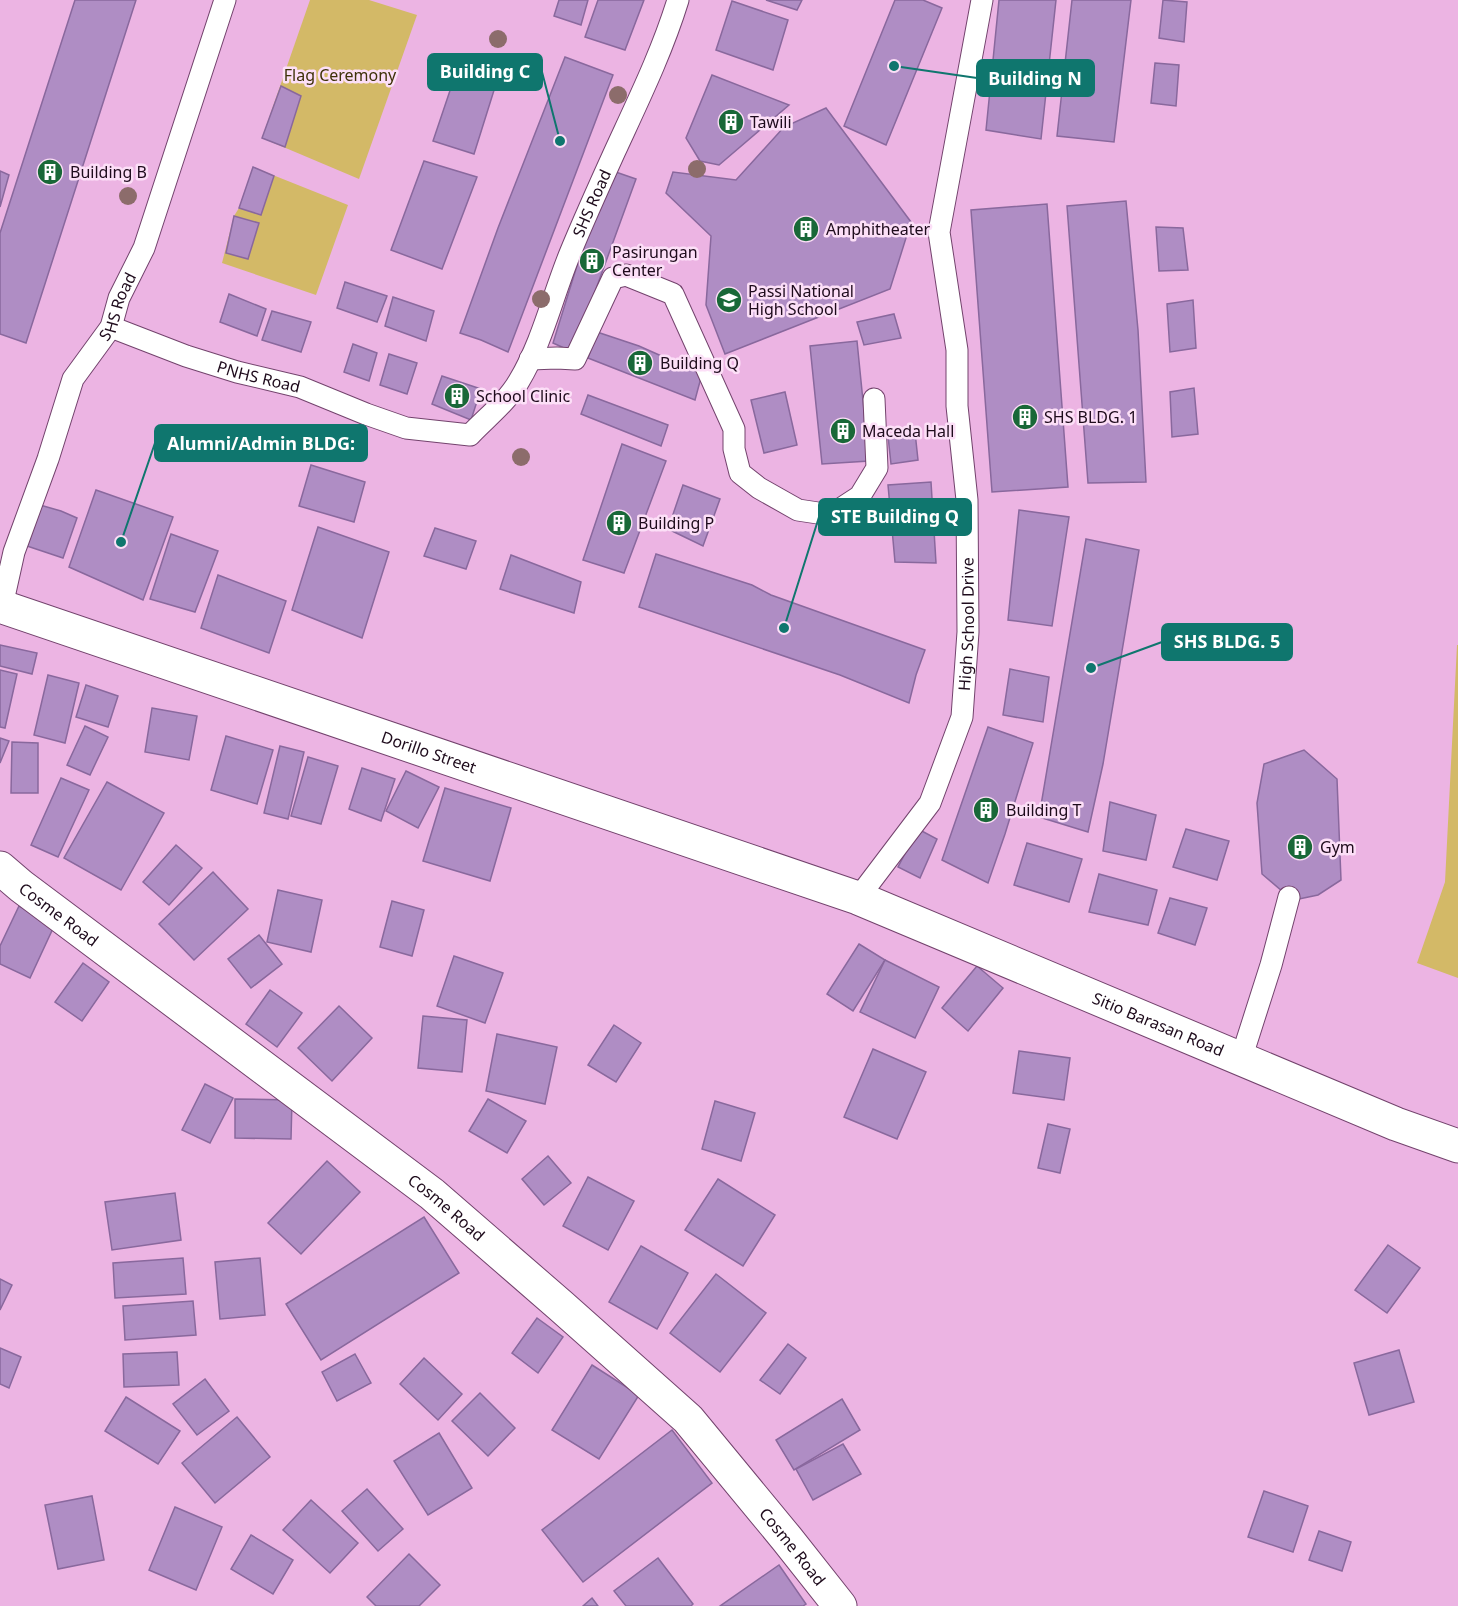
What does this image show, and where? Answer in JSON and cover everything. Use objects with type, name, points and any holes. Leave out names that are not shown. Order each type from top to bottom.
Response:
[{"type":"street","name":"Dorillo Street","points":[[1,606],[858,898]]},
{"type":"street","name":"Cosme Road","points":[[0,868],[30,893],[432,1194],[561,1306],[688,1419],[840,1606]]},
{"type":"street","name":"Sitio Barasan Road","points":[[858,898],[1396,1124],[1458,1146]]},
{"type":"lane","name":"SHS Road","points":[[1,606],[14,552],[48,459],[73,379],[111,327],[119,298],[144,248],[225,0]]},
{"type":"lane","name":"SHS Road","points":[[406,428],[470,435],[518,383],[530,359],[571,252],[648,81],[678,0]]},
{"type":"lane","name":"High School Drive","points":[[858,898],[930,803],[962,717],[968,632],[968,500],[957,406],[957,350],[939,232],[982,0]]},
{"type":"lane","points":[[530,359],[575,359],[613,278],[626,275],[673,294],[734,429],[734,449],[740,473],[759,488],[798,510],[831,515],[860,495],[877,468],[874,399]]},
{"type":"lane","name":"PNHS Road","points":[[111,327],[186,356],[237,372],[300,387],[406,428]]},
{"type":"lane","points":[[1241,1059],[1271,965],[1289,897]]},
{"type":"green space","name":"Flag Ceremony","points":[[310,0],[369,0],[417,15],[359,179],[262,138]]},
{"type":"green space","points":[[253,167],[348,205],[316,295],[222,263],[234,216]]},
{"type":"green space","points":[[1457,645],[1458,978],[1417,963],[1445,882]]},
{"type":"building","name":"Building B","points":[[75,0],[136,0],[26,343],[0,334],[0,233]]},
{"type":"building","points":[[559,0],[588,0],[581,25],[554,16]]},
{"type":"building","points":[[598,0],[644,0],[625,50],[585,37]]},
{"type":"building","points":[[766,0],[802,0],[797,10]]},
{"type":"building","points":[[895,0],[923,0],[942,8],[886,145],[844,126]]},
{"type":"building","points":[[999,0],[1056,0],[1041,139],[986,130]]},
{"type":"building","points":[[1072,0],[1131,0],[1114,142],[1057,136]]},
{"type":"building","points":[[1163,0],[1187,2],[1184,42],[1159,38]]},
{"type":"building","points":[[732,1],[788,20],[773,70],[716,50]]},
{"type":"building","points":[[462,55],[501,68],[474,154],[433,141]]},
{"type":"building","points":[[565,57],[613,75],[508,352],[460,333],[498,228]]},
{"type":"building","points":[[1155,63],[1179,65],[1176,106],[1151,103]]},
{"type":"building","name":"Tawili","points":[[712,75],[789,105],[719,165],[700,161],[686,138]]},
{"type":"building","points":[[281,86],[301,96],[285,147],[262,138]]},
{"type":"building","name":"Amphitheater","points":[[826,108],[911,222],[890,289],[725,354],[706,305],[711,236],[666,193],[673,172],[736,180],[784,127]]},
{"type":"building","points":[[424,161],[477,177],[442,269],[391,250]]},
{"type":"building","points":[[253,167],[274,176],[261,215],[239,208]]},
{"type":"building","name":"Pasirungan Center","points":[[607,169],[636,179],[573,352],[553,343]]},
{"type":"building","points":[[0,171],[9,175],[0,207]]},
{"type":"building","points":[[1126,201],[1138,330],[1146,482],[1088,483],[1067,206]]},
{"type":"building","name":"SHS BLDG. 1","points":[[1047,204],[1068,487],[992,492],[971,210]]},
{"type":"building","points":[[234,216],[259,223],[248,259],[226,253]]},
{"type":"building","points":[[1156,227],[1183,228],[1188,270],[1159,271]]},
{"type":"building","points":[[345,282],[387,296],[377,322],[337,308]]},
{"type":"building","points":[[229,294],[266,309],[257,336],[220,322]]},
{"type":"building","points":[[393,297],[434,311],[426,341],[385,326]]},
{"type":"building","points":[[1193,300],[1196,348],[1170,352],[1167,304]]},
{"type":"building","points":[[272,311],[311,322],[301,352],[262,340]]},
{"type":"building","points":[[894,314],[901,338],[864,345],[857,322]]},
{"type":"building","name":"Building Q","points":[[597,332],[639,346],[702,374],[695,400],[588,358]]},
{"type":"building","name":"Maceda Hall","points":[[857,341],[869,461],[822,464],[810,346]]},
{"type":"building","points":[[353,344],[377,353],[369,381],[344,372]]},
{"type":"building","points":[[389,354],[417,363],[407,394],[380,385]]},
{"type":"building","name":"School Clinic","points":[[442,376],[481,389],[471,420],[432,404]]},
{"type":"building","points":[[1194,388],[1198,434],[1172,437],[1170,392]]},
{"type":"building","points":[[785,392],[797,445],[764,453],[751,400]]},
{"type":"building","points":[[588,395],[668,425],[661,446],[581,414]]},
{"type":"building","points":[[915,432],[918,460],[891,464],[888,436]]},
{"type":"building","name":"Building P","points":[[622,444],[666,461],[624,573],[583,560]]},
{"type":"building","points":[[311,465],[365,482],[354,522],[299,506]]},
{"type":"building","points":[[931,482],[936,563],[895,562],[888,485]]},
{"type":"building","points":[[683,485],[720,499],[703,546],[668,529]]},
{"type":"building","points":[[96,490],[173,517],[143,600],[69,567]]},
{"type":"building","points":[[40,505],[77,518],[63,558],[27,546]]},
{"type":"building","points":[[1019,510],[1069,517],[1052,626],[1008,620]]},
{"type":"building","points":[[318,527],[389,552],[362,638],[292,610]]},
{"type":"building","points":[[435,528],[476,541],[466,569],[424,556]]},
{"type":"building","points":[[171,534],[218,551],[195,612],[150,599]]},
{"type":"building","points":[[1086,539],[1139,550],[1103,764],[1088,832],[1039,817]]},
{"type":"building","points":[[656,554],[752,585],[771,595],[925,650],[909,703],[840,675],[639,607]]},
{"type":"building","points":[[511,555],[581,582],[574,613],[500,589]]},
{"type":"building","points":[[218,575],[286,601],[269,653],[201,628]]},
{"type":"building","points":[[0,645],[37,653],[32,674],[0,666]]},
{"type":"building","points":[[1010,669],[1049,677],[1043,722],[1003,715]]},
{"type":"building","points":[[0,670],[17,674],[5,728],[0,727]]},
{"type":"building","points":[[48,675],[79,683],[65,743],[34,735]]},
{"type":"building","points":[[86,685],[118,696],[108,727],[76,717]]},
{"type":"building","points":[[152,708],[197,716],[189,760],[145,752]]},
{"type":"building","points":[[85,726],[108,737],[90,775],[67,765]]},
{"type":"building","name":"Building T","points":[[988,727],[1033,743],[988,883],[942,860]]},
{"type":"building","points":[[226,736],[273,750],[257,804],[211,790]]},
{"type":"building","points":[[0,738],[9,741],[0,763]]},
{"type":"building","points":[[12,742],[38,743],[38,793],[11,793]]},
{"type":"building","points":[[280,746],[304,752],[288,819],[264,813]]},
{"type":"building","name":"Gym","points":[[1304,750],[1337,779],[1341,880],[1318,895],[1299,899],[1289,897],[1262,874],[1257,803],[1264,764]]},
{"type":"building","points":[[308,757],[338,766],[321,824],[291,816]]},
{"type":"building","points":[[362,768],[395,779],[381,821],[349,809]]},
{"type":"building","points":[[406,771],[439,787],[418,828],[386,811]]},
{"type":"building","points":[[61,778],[89,790],[58,857],[31,845]]},
{"type":"building","points":[[107,782],[164,813],[121,890],[64,858]]},
{"type":"building","points":[[445,788],[511,808],[490,881],[423,861]]},
{"type":"building","points":[[1110,802],[1156,815],[1146,860],[1103,851]]},
{"type":"building","points":[[918,829],[937,839],[920,878],[898,867]]},
{"type":"building","points":[[1186,829],[1229,841],[1217,880],[1173,867]]},
{"type":"building","points":[[1027,843],[1082,859],[1069,902],[1014,885]]},
{"type":"building","points":[[176,845],[202,868],[169,905],[143,882]]},
{"type":"building","points":[[213,872],[248,909],[194,960],[159,924]]},
{"type":"building","points":[[1099,874],[1157,890],[1148,925],[1089,912]]},
{"type":"building","points":[[278,890],[322,900],[311,952],[267,942]]},
{"type":"building","points":[[1170,898],[1207,908],[1195,945],[1158,933]]},
{"type":"building","points":[[392,901],[424,910],[412,956],[380,947]]},
{"type":"building","points":[[19,906],[55,924],[30,978],[0,964],[0,946]]},
{"type":"building","points":[[259,935],[282,964],[251,988],[228,959]]},
{"type":"building","points":[[859,944],[885,960],[853,1011],[827,994]]},
{"type":"building","points":[[454,956],[503,973],[485,1023],[437,1006]]},
{"type":"building","points":[[885,960],[939,987],[915,1038],[860,1012]]},
{"type":"building","points":[[83,963],[109,982],[82,1021],[55,1002]]},
{"type":"building","points":[[977,966],[1003,988],[968,1031],[942,1008]]},
{"type":"building","points":[[270,990],[302,1013],[277,1047],[246,1024]]},
{"type":"building","points":[[339,1006],[372,1038],[332,1081],[298,1048]]},
{"type":"building","points":[[423,1016],[467,1020],[462,1072],[418,1068]]},
{"type":"building","points":[[614,1025],[641,1043],[616,1082],[588,1065]]},
{"type":"building","points":[[497,1034],[557,1047],[545,1104],[486,1091]]},
{"type":"building","points":[[873,1049],[926,1072],[897,1139],[844,1117]]},
{"type":"building","points":[[1019,1051],[1070,1058],[1064,1100],[1013,1093]]},
{"type":"building","points":[[205,1084],[233,1098],[210,1143],[182,1130]]},
{"type":"building","points":[[235,1099],[292,1100],[291,1139],[235,1138]]},
{"type":"building","points":[[488,1099],[526,1121],[507,1153],[469,1131]]},
{"type":"building","points":[[715,1101],[755,1113],[741,1161],[702,1149]]},
{"type":"building","points":[[1048,1124],[1070,1129],[1060,1173],[1038,1168]]},
{"type":"building","points":[[548,1156],[571,1183],[544,1205],[522,1179]]},
{"type":"building","points":[[327,1161],[360,1192],[301,1254],[268,1223]]},
{"type":"building","points":[[588,1177],[634,1201],[608,1250],[563,1226]]},
{"type":"building","points":[[718,1179],[775,1215],[743,1266],[685,1230]]},
{"type":"building","points":[[175,1193],[181,1240],[112,1250],[105,1202]]},
{"type":"building","points":[[424,1217],[459,1273],[321,1360],[286,1304]]},
{"type":"building","points":[[1388,1245],[1420,1268],[1387,1313],[1355,1290]]},
{"type":"building","points":[[641,1246],[688,1273],[657,1329],[609,1302]]},
{"type":"building","points":[[183,1258],[186,1294],[115,1298],[113,1263]]},
{"type":"building","points":[[260,1258],[265,1315],[220,1319],[215,1262]]},
{"type":"building","points":[[716,1274],[766,1313],[720,1372],[670,1333]]},
{"type":"building","points":[[0,1279],[12,1285],[0,1310]]},
{"type":"building","points":[[193,1301],[196,1335],[125,1340],[123,1306]]},
{"type":"building","points":[[537,1318],[563,1337],[538,1373],[512,1353]]},
{"type":"building","points":[[788,1344],[806,1358],[780,1394],[760,1380]]},
{"type":"building","points":[[0,1348],[21,1357],[9,1388],[0,1384]]},
{"type":"building","points":[[1399,1350],[1414,1402],[1369,1415],[1354,1363]]},
{"type":"building","points":[[177,1352],[179,1385],[124,1387],[123,1354]]},
{"type":"building","points":[[355,1354],[371,1383],[337,1401],[322,1372]]},
{"type":"building","points":[[424,1358],[462,1394],[438,1420],[400,1384]]},
{"type":"building","points":[[592,1365],[639,1395],[599,1459],[552,1430]]},
{"type":"building","points":[[205,1379],[229,1411],[197,1435],[173,1404]]},
{"type":"building","points":[[480,1393],[515,1428],[488,1456],[452,1421]]},
{"type":"building","points":[[126,1397],[180,1431],[158,1464],[105,1431]]},
{"type":"building","points":[[842,1399],[860,1430],[794,1470],[776,1440]]},
{"type":"building","points":[[237,1417],[270,1457],[215,1503],[182,1463]]},
{"type":"building","points":[[672,1430],[712,1483],[583,1582],[542,1530]]},
{"type":"building","points":[[439,1433],[472,1488],[428,1515],[394,1461]]},
{"type":"building","points":[[843,1444],[861,1474],[813,1500],[796,1469]]},
{"type":"building","points":[[367,1489],[403,1529],[378,1551],[342,1511]]},
{"type":"building","points":[[1264,1491],[1308,1506],[1293,1552],[1248,1537]]},
{"type":"building","points":[[92,1496],[104,1560],[58,1569],[45,1505]]},
{"type":"building","points":[[311,1500],[358,1543],[330,1573],[283,1530]]},
{"type":"building","points":[[175,1507],[222,1527],[196,1590],[149,1570]]},
{"type":"building","points":[[1319,1531],[1351,1542],[1342,1571],[1309,1560]]},
{"type":"building","points":[[251,1535],[293,1560],[273,1594],[231,1569]]},
{"type":"building","points":[[409,1554],[440,1585],[419,1606],[376,1606],[367,1597]]},
{"type":"building","points":[[658,1558],[693,1604],[691,1606],[626,1606],[614,1591]]},
{"type":"building","points":[[779,1565],[806,1604],[803,1606],[720,1606]]},
{"type":"building","points":[[592,1598],[598,1606],[583,1606]]},
{"type":"place","name":"Building N","points":[[894,66]]},
{"type":"place","name":"Tawili","points":[[731,122]]},
{"type":"place","name":"Building C","points":[[560,141]]},
{"type":"place","name":"Building B","points":[[50,172]]},
{"type":"place","name":"Amphitheater","points":[[806,229]]},
{"type":"place","name":"Pasirungan Center","points":[[592,261]]},
{"type":"place","name":"Passi National High School","points":[[729,300]]},
{"type":"place","name":"Building Q","points":[[640,363]]},
{"type":"place","name":"School Clinic","points":[[457,396]]},
{"type":"place","name":"SHS BLDG. 1","points":[[1025,417]]},
{"type":"place","name":"Maceda Hall","points":[[843,431]]},
{"type":"place","name":"Building P","points":[[619,523]]},
{"type":"place","name":"Alumni/Admin BLDG:","points":[[121,542]]},
{"type":"place","name":"STE Building Q","points":[[784,628]]},
{"type":"place","name":"SHS BLDG. 5","points":[[1091,668]]},
{"type":"place","name":"Building T","points":[[986,810]]},
{"type":"place","name":"Gym","points":[[1300,847]]}]
